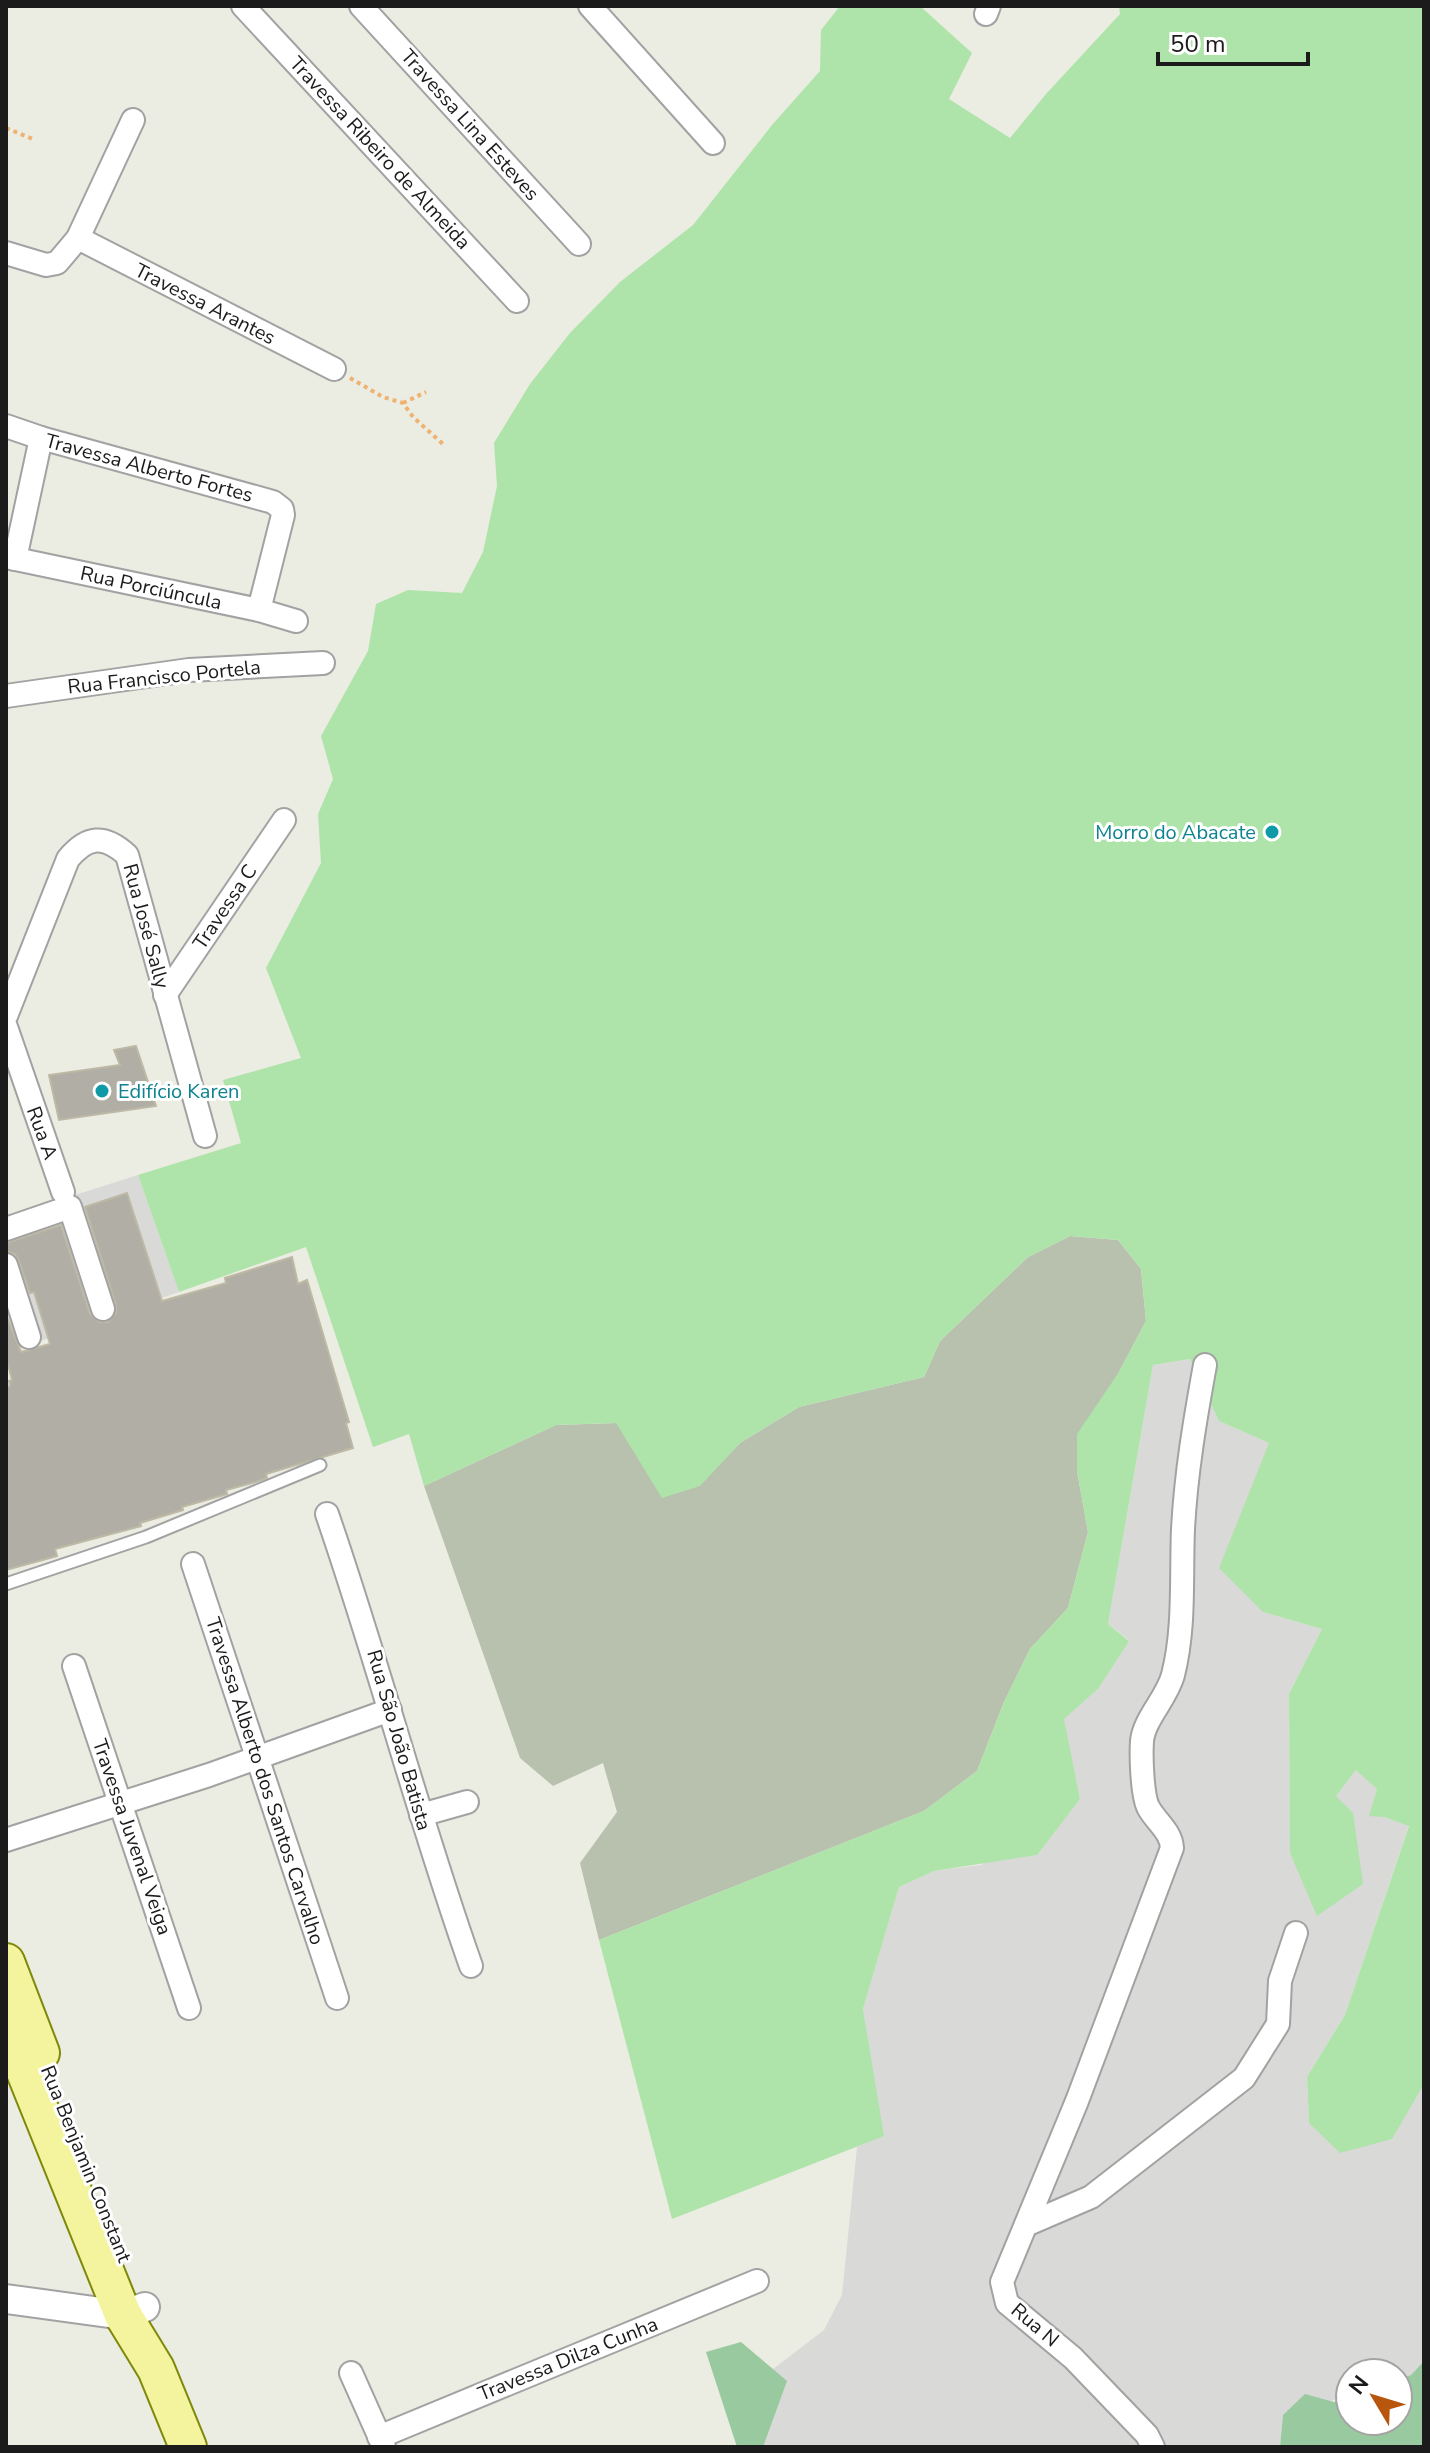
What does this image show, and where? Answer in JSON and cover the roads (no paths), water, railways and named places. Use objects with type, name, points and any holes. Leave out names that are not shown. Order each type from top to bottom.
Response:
[{"type":"main road","name":"Rua Benjamin Constant","points":[[6,1962],[134,2311],[188,2447]]},
{"type":"main road","name":"Rua Benjamin Constant","points":[[6,2025],[134,2311]]},
{"type":"street","name":"Travessa Ribeiro de Almeida","points":[[243,6],[517,301]]},
{"type":"street","name":"Travessa Lina Esteves","points":[[361,6],[579,244]]},
{"type":"street","points":[[590,6],[713,143]]},
{"type":"street","points":[[6,253],[54,265],[78,238],[133,120]]},
{"type":"street","name":"Travessa Arantes","points":[[78,238],[334,369]]},
{"type":"street","name":"Travessa Alberto Fortes","points":[[6,426],[273,502],[282,509],[283,515],[259,610]]},
{"type":"street","points":[[10,558],[41,438]]},
{"type":"street","name":"Rua Porciúncula","points":[[10,558],[259,610],[296,621]]},
{"type":"street","name":"Rua Francisco Portela","points":[[6,696],[189,670],[323,663]]},
{"type":"street","name":"Travessa C","points":[[165,995],[284,820]]},
{"type":"street","name":"Rua José Sally","points":[[6,1016],[68,859],[81,844],[97,840],[116,845],[127,855],[205,1136]]},
{"type":"street","name":"Rua A","points":[[6,1027],[63,1192]]},
{"type":"street","points":[[6,1229],[70,1207],[103,1309]]},
{"type":"street","points":[[6,1265],[29,1337]]},
{"type":"street","name":"Rua N","points":[[1150,2441],[1073,2358],[1007,2303],[1002,2282],[1077,2101],[1172,1848],[1168,1833],[1150,1811],[1145,1799],[1142,1739],[1165,1699],[1173,1675],[1181,1621],[1187,1472],[1205,1365]]},
{"type":"street","name":"Rua São João Batista","points":[[327,1514],[364,1621],[421,1815],[471,1966]]},
{"type":"street","name":"Travessa Alberto dos Santos Carvalho","points":[[193,1564],[337,1998]]},
{"type":"street","name":"Travessa Juvenal Veiga","points":[[74,1666],[189,2008]]},
{"type":"street","points":[[6,1840],[257,1758],[390,1710]]},
{"type":"street","points":[[421,1815],[467,1802]]},
{"type":"street","points":[[1026,2225],[1091,2197],[1244,2078],[1278,2024],[1280,1981],[1296,1933]]},
{"type":"street","name":"Travessa Dilza Cunha","points":[[381,2442],[757,2281]]},
{"type":"street","points":[[6,2299],[134,2311]]},
{"type":"street","points":[[351,2373],[381,2442]]},
{"type":"lane","points":[[6,1584],[146,1537],[320,1465]]},
{"type":"place","name":"Morro do Abacate","points":[[1272,832]]},
{"type":"place","name":"Edifício Karen","points":[[102,1091]]}]
